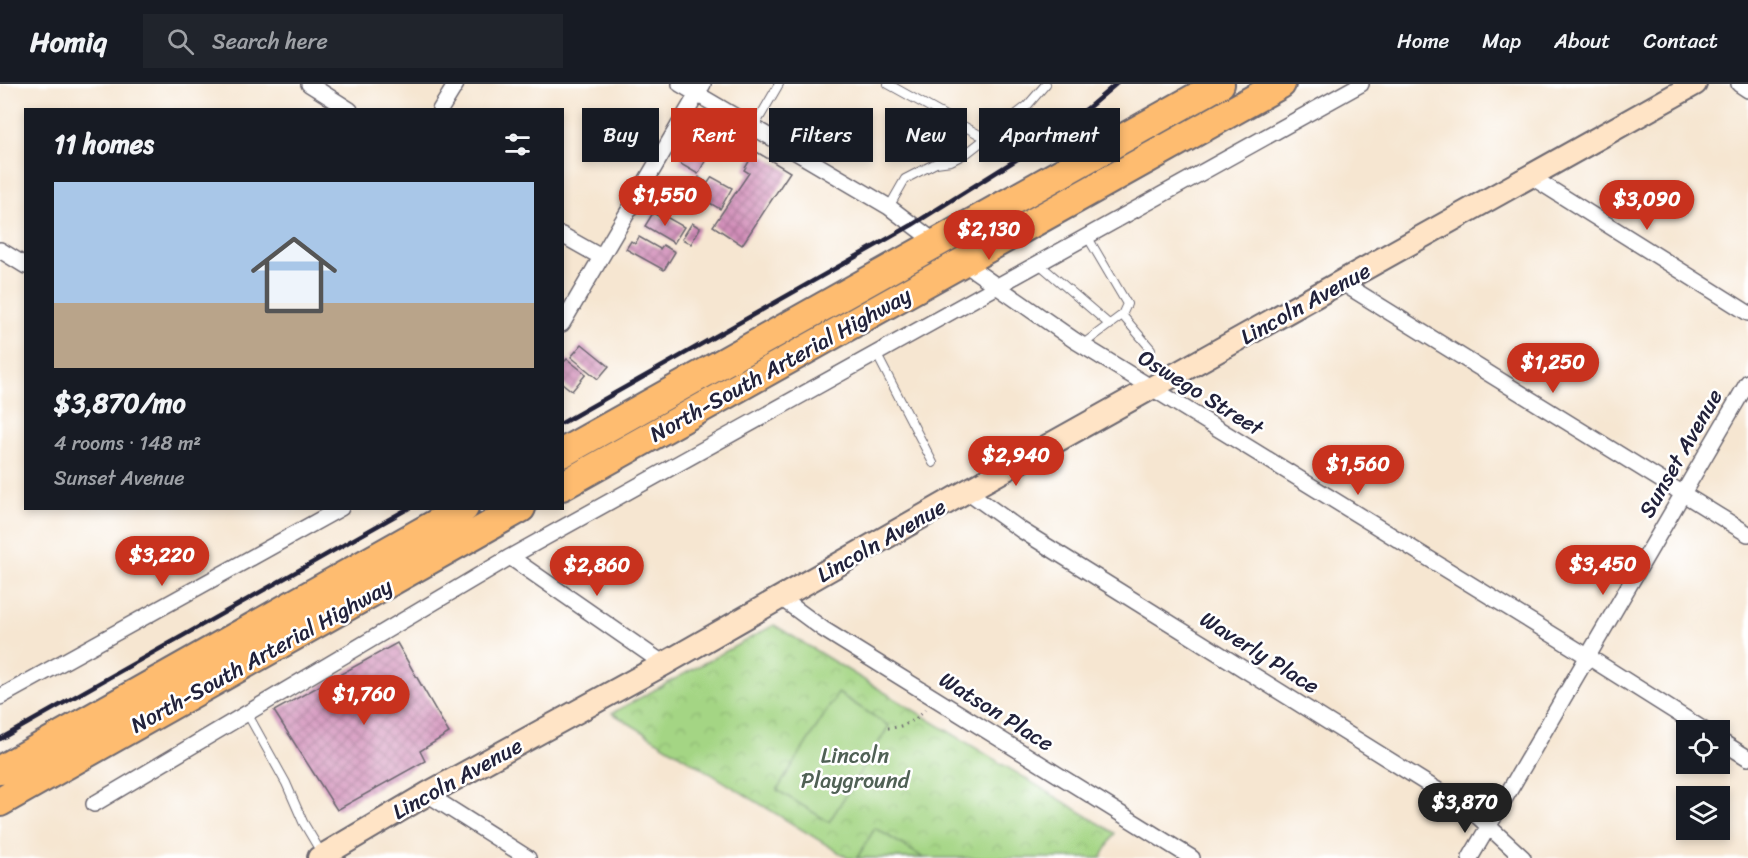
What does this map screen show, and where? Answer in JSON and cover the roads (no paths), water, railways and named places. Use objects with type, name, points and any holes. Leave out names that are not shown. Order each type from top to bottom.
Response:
[{"type":"highway","name":"North-South Arterial Highway","points":[[564,452],[1221,84]]},
{"type":"highway","name":"North-South Arterial Highway","points":[[564,485],[1281,84]]},
{"type":"highway","name":"North-South Arterial Highway","points":[[0,770],[460,510]]},
{"type":"highway","name":"North-South Arterial Highway","points":[[0,802],[517,510]]},
{"type":"street","points":[[309,84],[347,108]]},
{"type":"street","points":[[441,108],[456,84]]},
{"type":"street","name":"Oswego Street","points":[[680,84],[700,89],[727,108]]},
{"type":"street","points":[[94,804],[510,557],[1361,84]]},
{"type":"street","name":"Lincoln Avenue","points":[[321,857],[427,794],[664,664],[967,491],[1695,84]]},
{"type":"street","points":[[1739,84],[1748,90]]},
{"type":"street","points":[[564,321],[700,89]]},
{"type":"street","name":"Oswego Street","points":[[757,129],[889,207],[963,263],[1082,345],[1688,720]]},
{"type":"street","points":[[1530,176],[1748,313]]},
{"type":"street","points":[[564,236],[601,257]]},
{"type":"street","points":[[0,250],[24,265]]},
{"type":"street","points":[[1341,282],[1748,534]]},
{"type":"street","name":"Sunset Avenue","points":[[1470,858],[1748,382]]},
{"type":"street","name":"Waverly Place","points":[[967,491],[1021,530],[1474,813],[1523,858]]},
{"type":"street","points":[[0,697],[337,510]]},
{"type":"street","points":[[510,557],[664,664]]},
{"type":"street","name":"Watson Place","points":[[780,598],[823,629],[1192,858]]},
{"type":"street","points":[[1730,747],[1748,758]]},
{"type":"street","points":[[427,794],[528,858]]},
{"type":"lane","points":[[757,122],[779,84]]},
{"type":"lane","points":[[888,84],[979,135]]},
{"type":"lane","points":[[1025,108],[1046,84]]},
{"type":"lane","points":[[889,207],[905,179],[936,163],[951,161],[979,144]]},
{"type":"lane","points":[[1082,345],[1122,315],[1127,304],[1087,236]]},
{"type":"lane","points":[[1038,263],[1110,324]]},
{"type":"lane","points":[[1122,315],[1151,349]]},
{"type":"lane","points":[[876,353],[933,463]]},
{"type":"lane","points":[[247,713],[286,783],[321,857]]},
{"type":"railway","points":[[564,422],[912,225],[1027,153],[1116,84]]},
{"type":"railway","points":[[0,739],[405,510]]},
{"type":"park label","name":"Lincoln Playground","points":[[855,768]]}]
